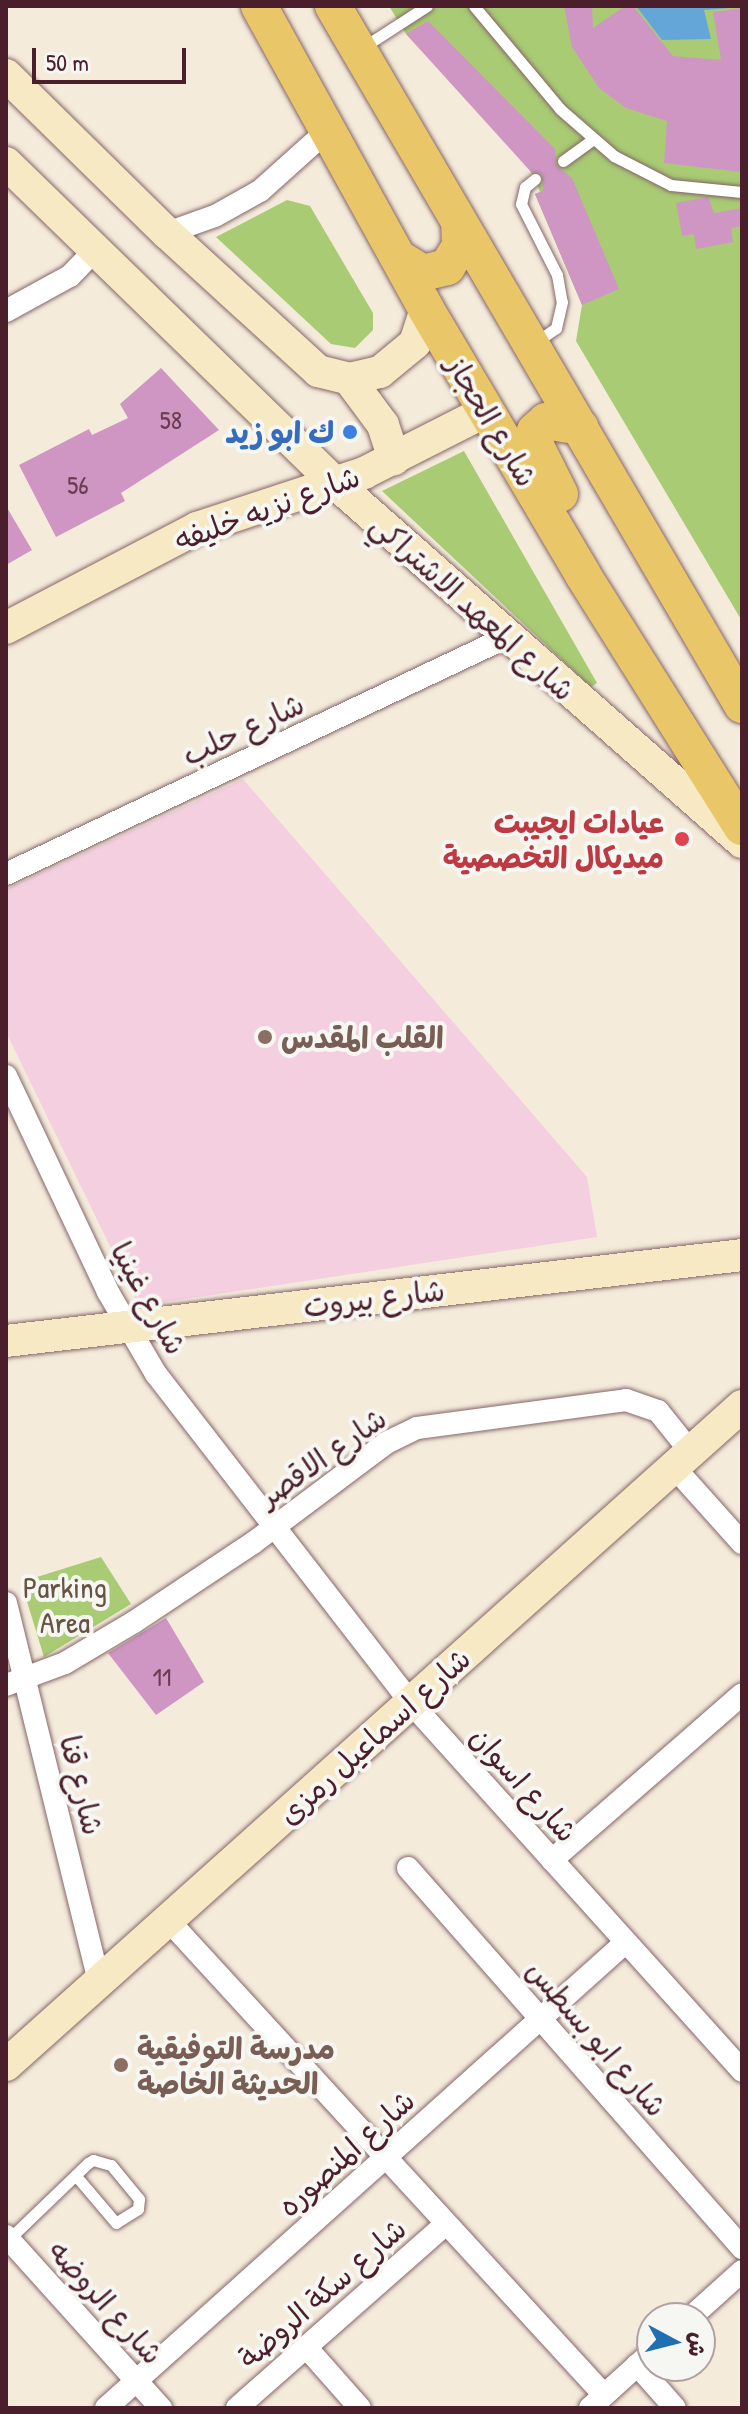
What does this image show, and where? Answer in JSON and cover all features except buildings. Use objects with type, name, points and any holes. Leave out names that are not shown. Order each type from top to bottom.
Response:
[{"type":"main road","name":"شارع الحجاز","points":[[259,6],[402,260],[426,309],[486,411],[571,555],[742,827]]},
{"type":"main road","points":[[333,6],[742,705]]},
{"type":"main road","points":[[402,260],[423,273],[447,267],[460,246],[459,223]]},
{"type":"main road","points":[[571,555],[561,497],[534,438],[546,421],[580,427]]},
{"type":"street","points":[[6,75],[167,233],[306,363],[349,379],[383,425],[394,459]]},
{"type":"street","points":[[167,233],[215,216],[260,191],[329,129]]},
{"type":"street","name":"شارع المعهد الاشتراكي","points":[[6,163],[335,483],[505,638],[742,842]]},
{"type":"street","points":[[6,311],[59,284],[95,250]]},
{"type":"street","points":[[349,379],[380,372],[405,353],[419,337],[426,309]]},
{"type":"street","name":"شارع نزيه خليفه","points":[[6,628],[197,528],[335,483],[394,459],[486,411]]},
{"type":"street","name":"شارع حلب","points":[[6,874],[505,638]]},
{"type":"street","name":"شارع غينيا","points":[[6,1076],[125,1327],[156,1374],[276,1526]]},
{"type":"street","name":"شارع بيروت","points":[[6,1341],[742,1255]]},
{"type":"street","name":"شارع الاقصر","points":[[15,1682],[109,1637],[276,1526],[386,1443],[440,1423],[635,1401],[658,1411],[682,1459],[742,1543]]},
{"type":"street","name":"شارع اسماعيل رمزى","points":[[6,2065],[742,1406]]},
{"type":"street","name":"شارع اسوان","points":[[276,1526],[411,1703],[742,2071]]},
{"type":"street","name":"شارع قنا","points":[[6,1603],[15,1682],[99,1982]]},
{"type":"street","points":[[552,1860],[742,1694]]},
{"type":"street","name":"شارع ابو بسطس","points":[[408,1868],[742,2248]]},
{"type":"street","points":[[168,1920],[446,2224],[597,2402],[636,2367]]},
{"type":"street","name":"شارع المنصوره","points":[[106,2408],[626,1942]]},
{"type":"street","name":"شارع سكة الروضة","points":[[237,2408],[446,2224]]},
{"type":"street","name":"شارع الروضه","points":[[8,2238],[161,2408]]},
{"type":"street","points":[[709,2302],[741,2275]]},
{"type":"street","points":[[306,2347],[360,2408]]},
{"type":"street","points":[[659,2382],[675,2408]]},
{"type":"lane","points":[[359,50],[427,6]]},
{"type":"lane","points":[[474,6],[515,60],[593,139],[661,182],[742,192]]},
{"type":"lane","points":[[563,161],[593,139]]},
{"type":"lane","points":[[532,344],[556,328],[562,302],[557,275],[521,204],[525,187],[535,179]]},
{"type":"lane","points":[[8,2238],[93,2160],[105,2161],[139,2199],[138,2209],[116,2223],[76,2176]]},
{"type":"shaded area","points":[[243,779],[587,1177],[597,1237],[139,1306],[6,1032],[6,889]]},
{"type":"green space","points":[[389,6],[742,6],[742,621],[576,341],[582,305],[535,194],[540,192],[535,179],[521,156],[406,34]]},
{"type":"green space","points":[[287,200],[310,206],[373,313],[373,330],[355,348],[331,344],[216,237]]},
{"type":"green space","points":[[464,451],[597,683],[591,687],[382,491]]},
{"type":"green space","name":"Parking Area","points":[[101,1557],[131,1604],[44,1657],[21,1582]]},
{"type":"water","points":[[636,6],[742,7],[704,10],[711,39],[662,40]]},
{"type":"place","name":"ك ابو زيد","points":[[350,432]]},
{"type":"place","name":"عيادات ايجيبت ميديكال التخصصية","points":[[682,839]]},
{"type":"place","name":"القلب المقدس","points":[[265,1037]]},
{"type":"place","name":"مدرسة التوفيقية الحديثة الخاصة","points":[[121,2065]]}]
